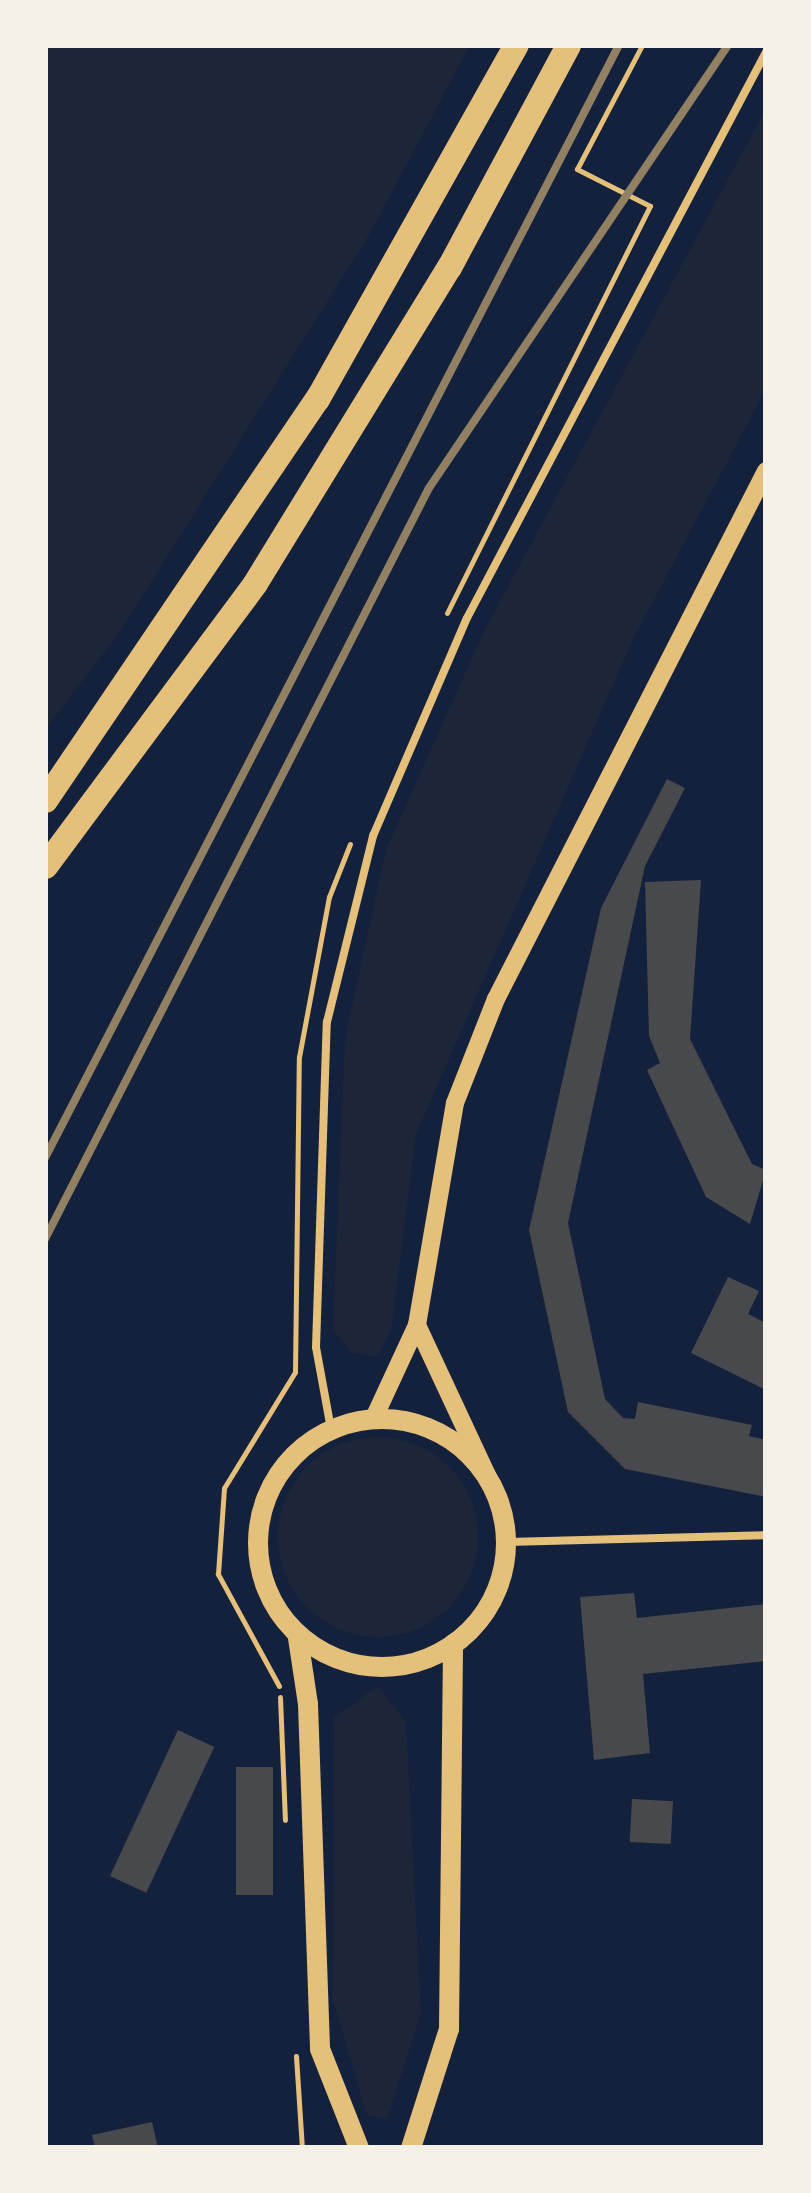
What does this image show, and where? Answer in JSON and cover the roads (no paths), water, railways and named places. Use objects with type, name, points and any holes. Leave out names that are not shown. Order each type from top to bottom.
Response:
[{"type":"main road","points":[[45,800],[317,399],[516,45]]},
{"type":"main road","points":[[45,866],[255,583],[449,267],[568,45]]},
{"type":"main road","points":[[298,1638],[384,1667],[453,1644],[491,1602],[505,1542],[496,1492],[440,1432],[374,1418],[331,1428],[282,1468],[258,1536],[272,1600],[298,1638],[308,1704],[320,2049],[360,2148]]},
{"type":"main road","points":[[416,2142],[448,2029],[453,1644]]},
{"type":"street","points":[[374,1418],[417,1325],[455,1103],[496,999],[766,471]]},
{"type":"street","points":[[417,1325],[496,1492]]},
{"type":"lane","points":[[331,1428],[316,1347],[327,1022],[373,836],[467,618],[766,52]]},
{"type":"lane","points":[[505,1542],[766,1534]]},
{"type":"railway","points":[[45,1158],[619,45]]},
{"type":"railway","points":[[45,1239],[429,488],[728,45]]}]
